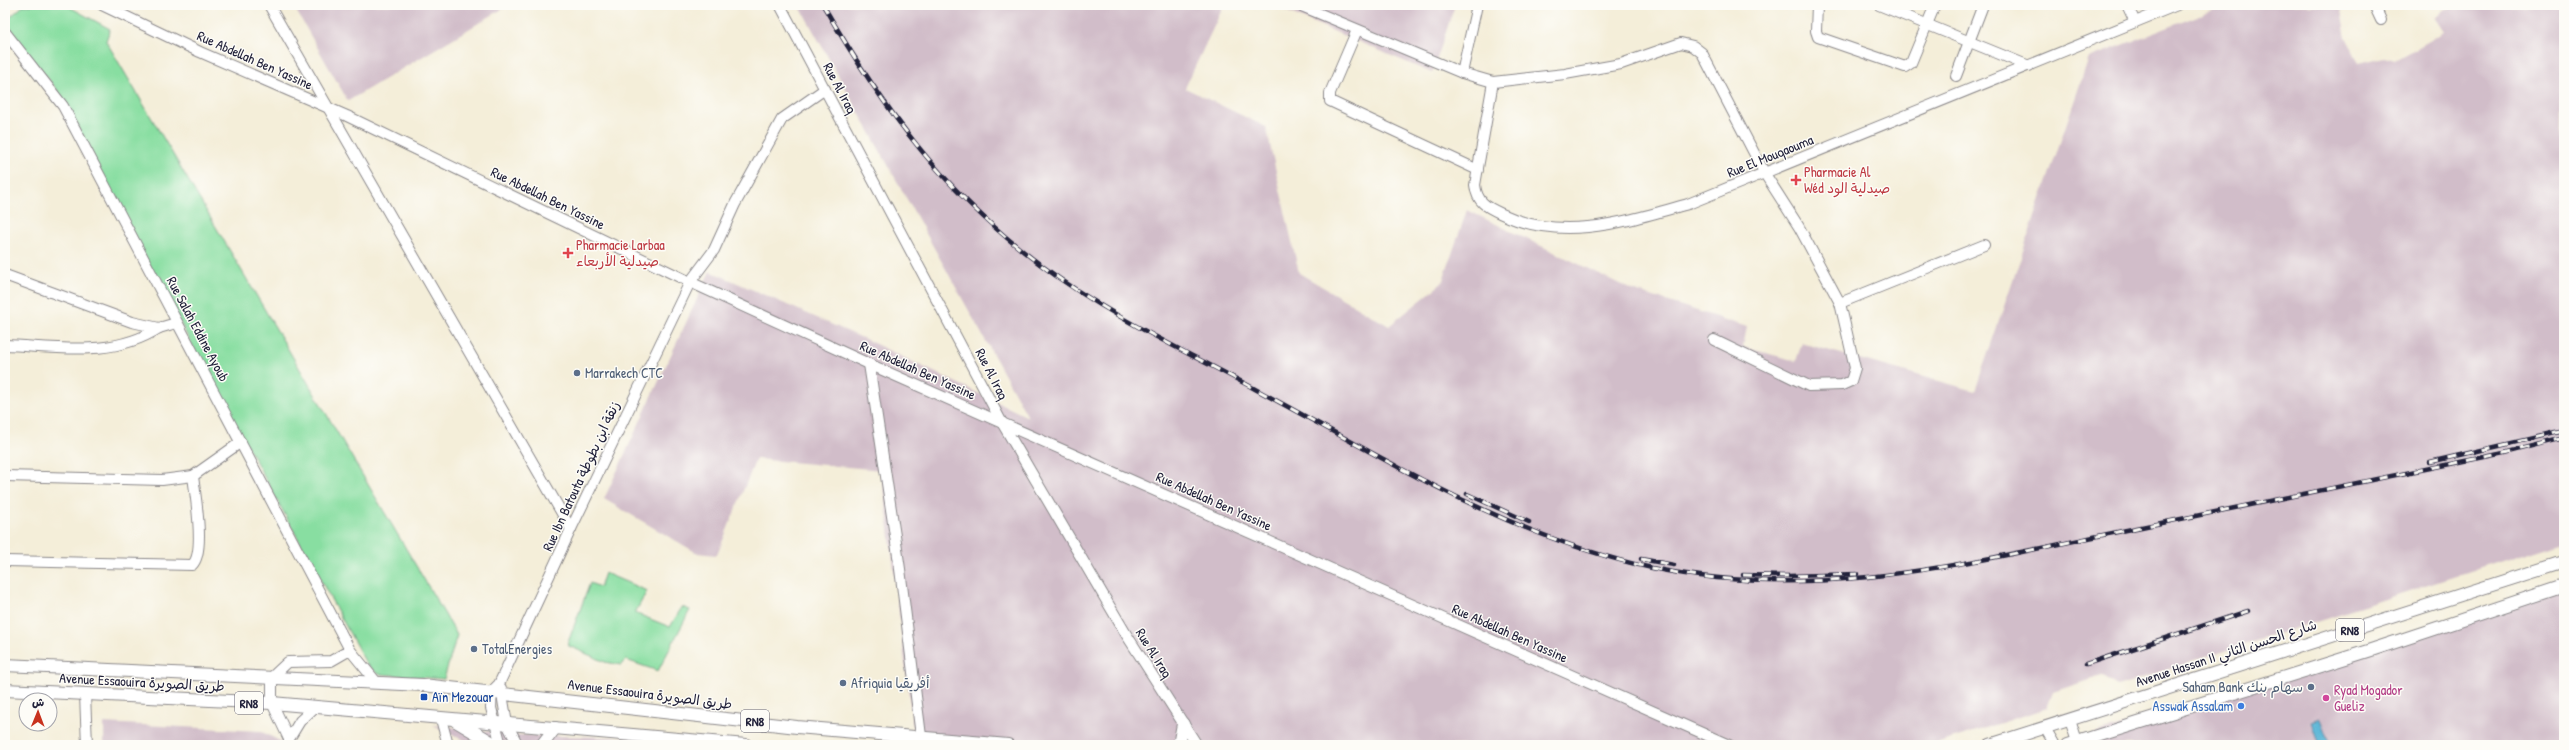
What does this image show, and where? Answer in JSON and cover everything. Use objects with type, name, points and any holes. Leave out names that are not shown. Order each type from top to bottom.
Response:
[{"type":"main road","name":"Avenue Hassan II شارع الحسن الثاني","points":[[1990,745],[2564,562]]},
{"type":"main road","name":"RN8","points":[[2074,744],[2382,646],[2564,586]]},
{"type":"main road","name":"Avenue Essaouira طريق الصويرة","points":[[5,665],[272,677],[498,690],[797,727],[921,736],[1008,745]]},
{"type":"main road","name":"Avenue Essaouira طريق الصويرة","points":[[5,690],[272,703],[441,719],[493,722]]},
{"type":"main road","points":[[455,720],[496,745]]},
{"type":"main road","name":"RN8","points":[[493,722],[746,745]]},
{"type":"main road","points":[[1179,745],[1183,724]]},
{"type":"main road","points":[[542,745],[555,728]]},
{"type":"street","name":"Rue Abdellah Ben Yassine","points":[[102,5],[200,52],[327,106],[690,282],[869,364],[1729,745]]},
{"type":"street","points":[[270,5],[571,529]]},
{"type":"street","name":"Rue Al Iraq","points":[[780,5],[1000,422],[1126,634],[1197,745]]},
{"type":"street","points":[[1299,5],[1462,73],[1493,82],[1565,74],[1621,64],[1681,43],[1693,46],[1702,53],[1765,174],[1799,227],[1840,303],[1855,368],[1851,381],[1842,385],[1809,386],[1714,340]]},
{"type":"street","points":[[1462,73],[1477,5]]},
{"type":"street","points":[[1817,5],[1816,31],[1818,37],[1905,67],[1911,64],[1935,5]]},
{"type":"street","points":[[1879,5],[2029,66]]},
{"type":"street","points":[[1956,76],[1983,5]]},
{"type":"street","points":[[2127,5],[2135,22]]},
{"type":"street","name":"Rue El Mouqaouma","points":[[1493,82],[1478,170],[1477,196],[1485,206],[1523,223],[1548,228],[1581,228],[1632,220],[1688,204],[1765,174],[2176,5]]},
{"type":"street","points":[[2374,5],[2381,20]]},
{"type":"street","points":[[1357,30],[1330,93],[1330,101],[1478,170]]},
{"type":"street","name":"Rue Salah Eddine Ayoub","points":[[5,32],[63,106],[176,323],[241,442],[350,650],[376,683]]},
{"type":"street","name":"Rue Ibn Batouta زنقة ابن بطوطة","points":[[498,690],[571,529],[690,282],[714,250],[735,204],[782,119],[824,89]]},
{"type":"street","points":[[1840,303],[1984,245]]},
{"type":"street","points":[[5,275],[132,322],[159,328]]},
{"type":"street","points":[[5,345],[114,347],[142,339],[159,328],[176,323]]},
{"type":"street","points":[[869,364],[901,576],[921,736]]},
{"type":"street","points":[[5,476],[162,480],[193,476],[241,442]]},
{"type":"street","points":[[5,561],[192,565],[197,556],[198,518],[193,476]]},
{"type":"street","points":[[289,742],[272,703],[272,677],[288,662],[331,661],[350,650]]},
{"type":"street","points":[[498,690],[491,708],[493,722],[501,745]]},
{"type":"street","points":[[498,690],[507,724],[518,745]]},
{"type":"street","points":[[85,694],[87,745]]},
{"type":"street","points":[[289,742],[300,721],[315,707]]},
{"type":"street","points":[[441,719],[448,745]]},
{"type":"street","points":[[2070,720],[2074,744]]},
{"type":"street","points":[[2045,728],[2054,745]]},
{"type":"shaded area","points":[[293,5],[509,5],[348,101]]},
{"type":"shaded area","points":[[799,5],[1224,5],[1185,88],[1266,127],[1299,273],[1389,326],[1442,283],[1467,210],[1632,290],[1747,327],[1743,347],[1796,361],[1802,343],[1975,391],[2089,58],[2226,5],[2340,5],[2346,37],[2359,63],[2384,57],[2395,60],[2444,32],[2434,17],[2452,5],[2564,5],[2564,541],[2117,686],[2102,676],[2092,679],[2053,692],[2047,708],[1933,745],[915,745],[882,470],[756,459],[717,555],[697,553],[604,499],[710,271],[867,340],[1028,417]]},
{"type":"shaded area","points":[[1272,5],[1455,5],[1432,73]]},
{"type":"shaded area","points":[[2564,585],[2564,745],[2059,745]]},
{"type":"shaded area","points":[[104,723],[260,731],[280,741],[280,745],[104,745]]},
{"type":"shaded area","points":[[433,725],[519,735],[695,739],[754,745],[474,745]]},
{"type":"green space","points":[[24,5],[66,5],[110,29],[106,41],[457,635],[444,679],[378,674],[367,665],[172,308],[58,91],[8,30],[9,18]]},
{"type":"green space","points":[[605,573],[647,591],[635,613],[670,627],[682,607],[690,610],[658,671],[626,660],[622,665],[605,662],[567,645],[590,583],[600,587]]},
{"type":"water","points":[[2321,719],[2331,745],[2320,745],[2312,722]]},
{"type":"railway","points":[[823,5],[868,79],[918,147],[945,178],[1006,238],[1066,283],[1092,300],[1146,331],[1399,467],[1497,516],[1548,537],[1599,554],[1652,568],[1712,578],[1772,581],[1830,580],[1888,575],[2004,555],[2504,453],[2564,438]]},
{"type":"railway","points":[[2430,462],[2564,431]]},
{"type":"railway","points":[[1467,494],[1529,522]]},
{"type":"railway","points":[[1641,559],[1674,565]]},
{"type":"railway","points":[[1743,575],[1789,576],[1857,574]]},
{"type":"railway","points":[[2086,664],[2248,611]]},
{"type":"place","name":"Pharmacie Al Wéd صيدلية الود","points":[[1796,180]]},
{"type":"place","name":"Pharmacie Larbaa صيدلية الأربعاء","points":[[568,253]]},
{"type":"place","name":"Marrakech CTC","points":[[577,373]]},
{"type":"place","name":"TotalEnergies","points":[[474,649]]},
{"type":"place","name":"Afriquia أفريقيا","points":[[843,683]]},
{"type":"place","name":"Saham Bank سهام بنك","points":[[2311,687]]},
{"type":"place","name":"Aïn Mezouar","points":[[424,697]]},
{"type":"place","name":"Ryad Mogador Gueliz","points":[[2326,698]]},
{"type":"place","name":"Asswak Assalam","points":[[2241,706]]}]
